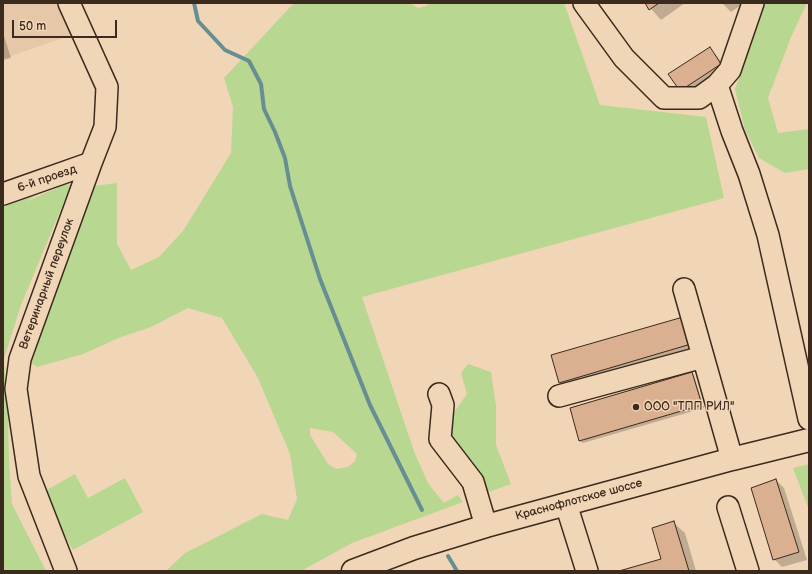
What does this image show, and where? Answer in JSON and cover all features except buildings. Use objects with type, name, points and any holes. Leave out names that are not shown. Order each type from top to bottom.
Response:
[{"type":"main road","name":"Краснофлотское шоссе","points":[[353,571],[414,548],[486,526],[732,459],[809,440]]},
{"type":"street","name":"Ветеринарный переулок","points":[[66,571],[29,476],[16,389],[20,359],[91,163],[106,127],[107,87],[69,3]]},
{"type":"street","points":[[584,3],[624,58],[664,98],[699,98],[717,85],[730,70],[753,3]]},
{"type":"street","points":[[717,85],[732,131],[749,174],[768,235],[809,419]]},
{"type":"street","name":"6-й проезд","points":[[3,194],[91,163]]},
{"type":"street","points":[[684,289],[732,459]]},
{"type":"street","points":[[559,396],[703,357]]},
{"type":"street","points":[[439,394],[442,405],[440,439],[473,482],[486,526]]},
{"type":"street","points":[[566,504],[587,571]]},
{"type":"street","points":[[728,507],[748,571]]},
{"type":"shaded area","points":[[3,3],[60,3],[74,34],[3,59]]},
{"type":"green space","points":[[294,3],[410,3],[418,8],[426,6],[429,3],[564,3],[600,105],[706,117],[724,198],[362,297],[415,454],[428,483],[444,503],[458,495],[463,502],[352,543],[301,571],[166,571],[185,553],[262,514],[288,520],[297,499],[290,454],[258,378],[222,318],[188,308],[151,327],[121,337],[83,354],[37,367],[28,361],[94,186],[117,183],[117,244],[131,270],[159,257],[183,231],[231,153],[233,107],[224,78]],"holes":[[[310,428],[333,432],[357,454],[355,461],[348,467],[336,469],[328,464],[310,435]]]},
{"type":"green space","points":[[762,3],[807,3],[791,37],[768,98],[778,133],[809,129],[809,169],[785,173],[759,158],[745,130],[735,89],[761,16]]},
{"type":"green space","points":[[91,163],[25,202],[66,184],[71,185],[21,305],[4,359],[12,504],[46,571],[3,571],[3,194]]},
{"type":"green space","points":[[468,364],[491,372],[496,406],[496,445],[511,484],[486,493],[443,428],[467,394],[461,373]]},
{"type":"green space","points":[[809,464],[809,510],[793,468]]},
{"type":"green space","points":[[75,474],[88,498],[125,478],[143,512],[73,550],[57,522],[47,490]]},
{"type":"waterway","points":[[194,3],[198,21],[225,50],[249,61],[261,84],[264,109],[285,158],[290,186],[320,279],[370,405],[422,510]]},
{"type":"waterway","points":[[448,556],[457,571]]},
{"type":"place","name":"ООО \"ТПП РИЛ\"","points":[[636,407]]}]
